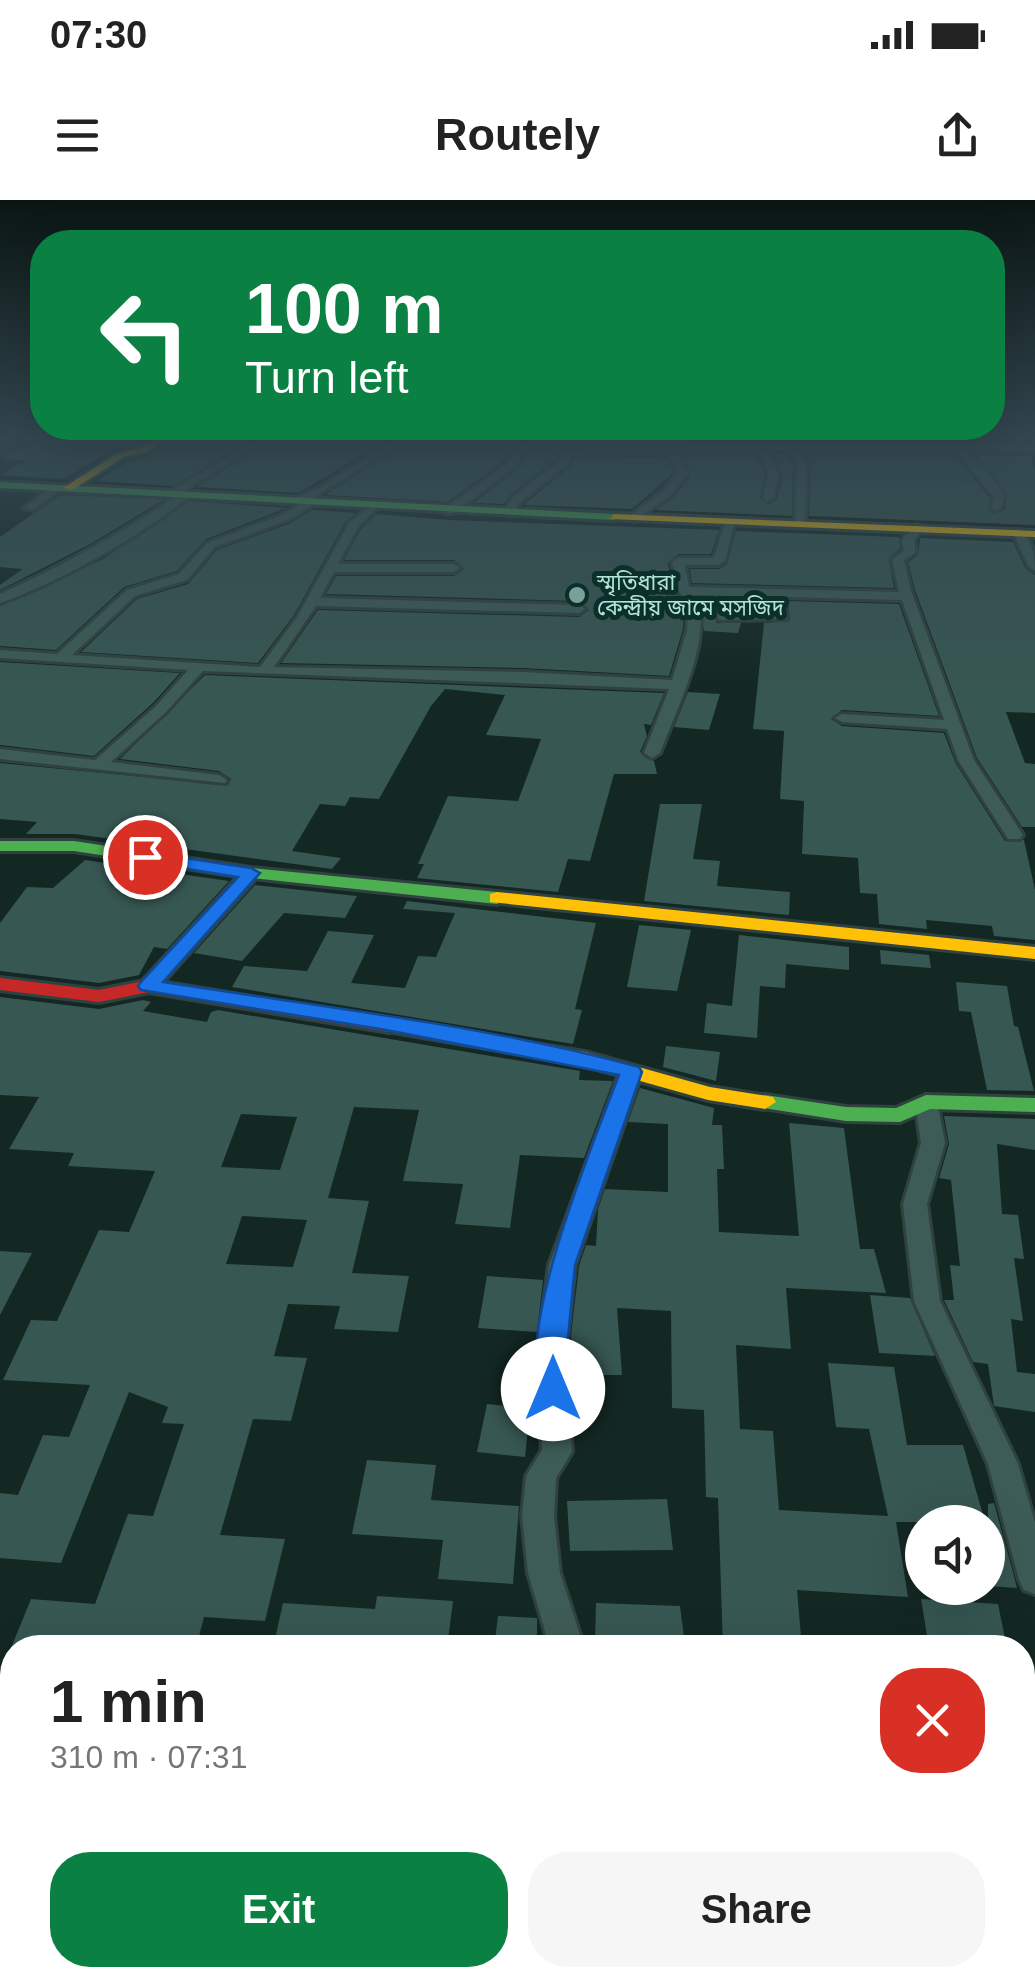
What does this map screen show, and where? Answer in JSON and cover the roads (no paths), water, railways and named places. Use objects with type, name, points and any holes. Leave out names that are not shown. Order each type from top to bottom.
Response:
[{"type":"street","points":[[0,599],[62,571],[148,519]]},
{"type":"street","points":[[59,660],[130,593],[183,577],[211,545],[280,519]]},
{"type":"street","points":[[264,671],[312,602],[359,519]]},
{"type":"street","points":[[679,519],[1027,534],[1035,567]]},
{"type":"street","points":[[800,519],[800,524]]},
{"type":"street","points":[[730,521],[719,561],[678,562],[683,588],[688,592],[907,596]]},
{"type":"street","points":[[917,528],[908,540],[910,552],[898,559],[907,596],[952,725],[984,794],[1014,835]]},
{"type":"street","points":[[328,568],[454,568]]},
{"type":"street","points":[[652,753],[694,630],[688,592]]},
{"type":"street","points":[[723,616],[782,616],[776,594]]},
{"type":"street","points":[[312,602],[579,609]]},
{"type":"street","points":[[0,654],[264,671],[402,677],[596,677],[678,684]]},
{"type":"street","points":[[100,764],[200,667]]},
{"type":"street","points":[[842,718],[952,725]]},
{"type":"street","points":[[0,754],[219,780]]},
{"type":"street","points":[[0,846],[74,846],[251,873],[1035,953]]},
{"type":"street","points":[[148,986],[251,873]]},
{"type":"street","points":[[0,984],[99,996],[148,986],[386,1023],[585,1060],[708,1094],[846,1114],[900,1115],[926,1102],[1035,1105]]},
{"type":"street","points":[[563,1635],[544,1573],[538,1516],[540,1476],[556,1452],[552,1358],[562,1265],[631,1072]]},
{"type":"street","points":[[926,1102],[933,1143],[915,1204],[927,1301],[1003,1464],[1035,1580]]},
{"type":"waterway","points":[[853,519],[1035,528]]},
{"type":"place","name":"স্মৃতিধারা কেন্দ্রীয় জামে মসজিদ","points":[[577,595]]}]
